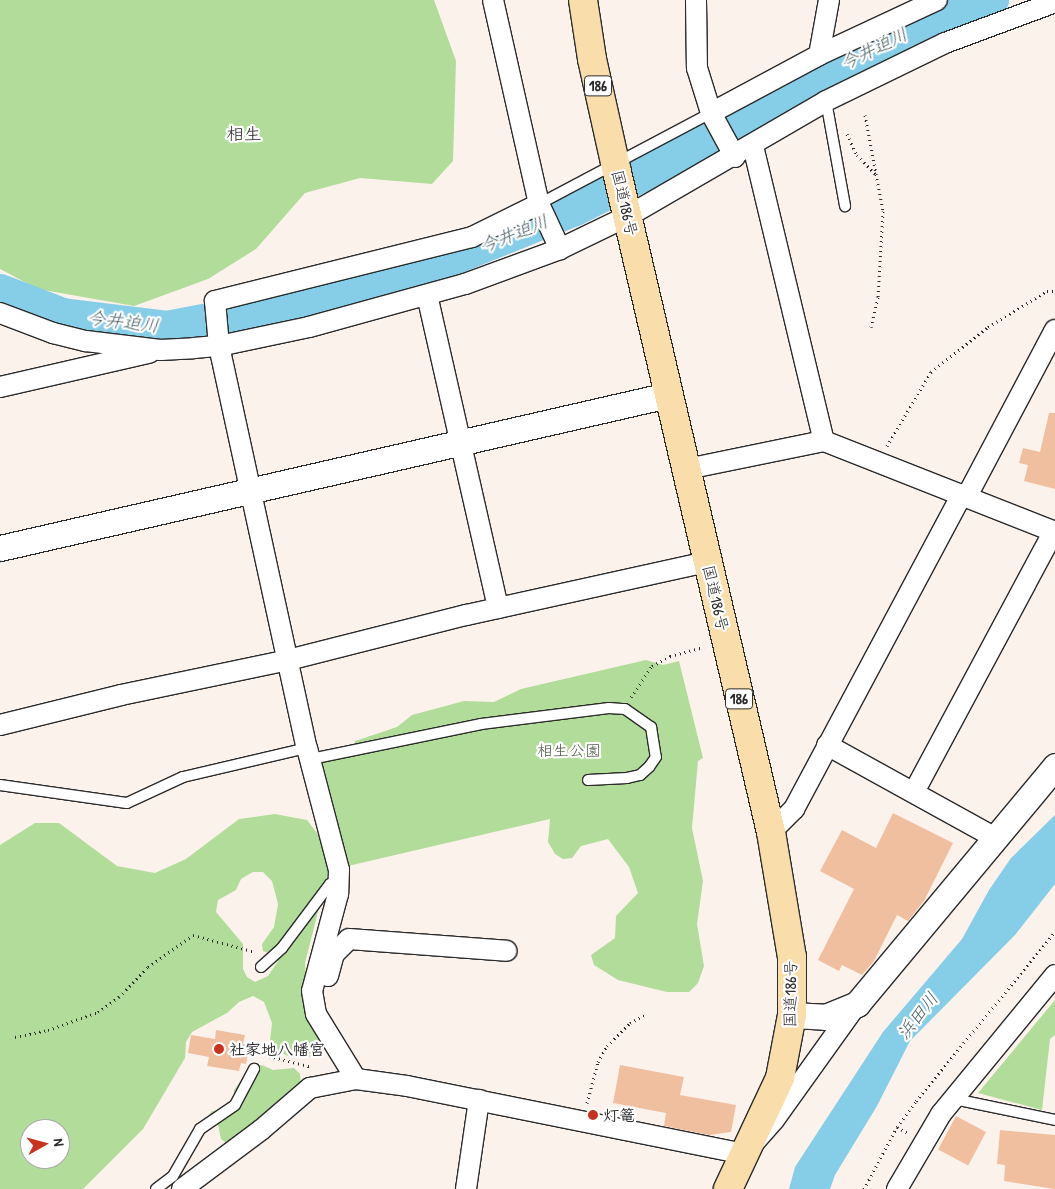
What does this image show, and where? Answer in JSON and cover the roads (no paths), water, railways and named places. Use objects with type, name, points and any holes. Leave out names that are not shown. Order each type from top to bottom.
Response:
[{"type":"highway","name":"国道186号","points":[[583,0],[592,59],[616,169],[771,832],[791,948],[792,1015],[780,1078],[728,1189]]},
{"type":"street","points":[[493,0],[541,206],[558,244]]},
{"type":"street","points":[[696,0],[697,68],[713,116],[733,153]]},
{"type":"street","points":[[819,55],[829,0]]},
{"type":"street","points":[[713,116],[819,55],[937,0]]},
{"type":"street","points":[[0,387],[160,350],[218,340],[427,295],[558,244],[627,210],[733,153],[753,146],[826,100],[1018,7],[1055,2]]},
{"type":"street","points":[[753,146],[824,441]]},
{"type":"street","points":[[356,1079],[326,1034],[316,1014],[312,991],[338,894],[339,870],[309,754],[288,660],[218,340],[214,305],[218,299],[472,237],[541,206]]},
{"type":"street","points":[[427,295],[498,608]]},
{"type":"street","points":[[0,313],[53,333],[160,350]]},
{"type":"street","points":[[771,832],[794,809],[1055,330]]},
{"type":"street","points":[[0,548],[668,395]]},
{"type":"street","points":[[687,469],[824,441],[1055,532],[914,792]]},
{"type":"street","points":[[0,725],[121,695],[288,660],[498,608],[708,562]]},
{"type":"street","points":[[827,746],[997,838]]},
{"type":"street","points":[[182,1189],[261,1130],[310,1088],[356,1079],[480,1100],[744,1154],[774,1120],[857,1004],[1055,766]]},
{"type":"street","points":[[326,1034],[324,1010],[331,964],[334,954],[349,939],[508,951]]},
{"type":"street","points":[[898,1189],[908,1166],[954,1099],[1055,975]]},
{"type":"street","points":[[792,1015],[825,1017],[857,1004]]},
{"type":"street","points":[[466,1189],[480,1100]]},
{"type":"lane","points":[[826,100],[846,206]]},
{"type":"lane","points":[[541,206],[616,169],[713,116]]},
{"type":"lane","points":[[0,785],[127,803],[184,777],[481,724],[625,709],[651,727],[656,757],[640,775],[604,782],[588,780]]},
{"type":"lane","points":[[261,966],[282,948],[330,884],[339,880]]},
{"type":"lane","points":[[156,1189],[173,1176],[200,1128],[235,1105],[254,1069]]},
{"type":"lane","points":[[954,1099],[1055,1120]]},
{"type":"water","name":"浜田川","points":[[1055,815],[1055,884],[1015,935],[910,1041],[877,1106],[835,1175],[830,1189],[789,1189],[795,1167],[883,1032],[962,939],[989,890],[1011,858]]},
{"type":"waterway","name":"今井迫川","points":[[0,291],[63,315],[167,328],[306,301],[424,270],[575,209],[656,168],[848,61],[942,17],[992,0]]},
{"type":"place","name":"社家地八幡宮","points":[[219,1049]]},
{"type":"place","name":"灯篭","points":[[593,1115]]},
{"type":"district","name":"相生","points":[[244,134]]},
{"type":"park label","name":"相生公園","points":[[569,750]]}]
